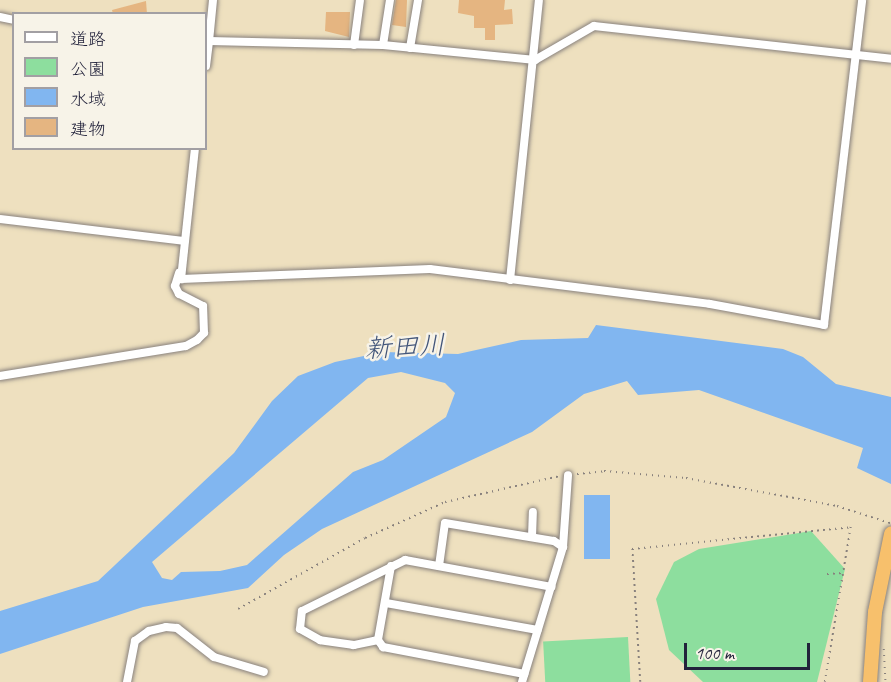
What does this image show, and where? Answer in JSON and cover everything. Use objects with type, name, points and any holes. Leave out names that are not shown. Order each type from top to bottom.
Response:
[{"type":"highway","points":[[870,682],[875,612],[891,534]]},
{"type":"street","points":[[213,0],[207,41],[382,45],[536,60],[594,26],[891,59]]},
{"type":"street","points":[[354,45],[360,0]]},
{"type":"street","points":[[382,45],[390,0]]},
{"type":"street","points":[[410,48],[418,0]]},
{"type":"street","points":[[510,280],[536,60],[539,0]]},
{"type":"street","points":[[179,273],[181,279],[199,279],[339,270],[430,269],[701,303],[824,325],[858,56],[862,0]]},
{"type":"street","points":[[0,376],[186,346],[204,333],[203,306],[179,294],[175,286],[184,241],[195,150]]},
{"type":"street","points":[[0,219],[184,241]]},
{"type":"street","points":[[552,587],[405,560],[302,611],[300,629],[320,640],[354,645],[378,640],[392,651],[523,678],[552,587],[563,547],[568,475]]},
{"type":"street","points":[[532,537],[533,512]]},
{"type":"street","points":[[439,566],[445,523],[554,541],[563,547]]},
{"type":"street","points":[[378,640],[391,566]]},
{"type":"street","points":[[386,603],[538,630]]},
{"type":"street","points":[[127,682],[135,641],[166,627],[177,628],[214,657],[264,672]]},
{"type":"path","points":[[640,682],[632,549],[851,527],[825,682]]},
{"type":"path","points":[[827,574],[843,573]]},
{"type":"path","points":[[884,645],[886,682]]},
{"type":"green space","points":[[811,531],[845,569],[817,682],[703,682],[669,650],[656,599],[674,562],[699,549]]},
{"type":"green space","points":[[628,637],[630,682],[545,682],[543,641]]},
{"type":"water","points":[[596,325],[783,349],[803,357],[836,384],[891,397],[891,484],[857,468],[863,448],[699,390],[638,395],[627,381],[584,394],[532,432],[322,529],[284,555],[248,588],[143,607],[0,654],[0,611],[98,581],[234,453],[272,401],[298,376],[335,362],[383,352],[458,354],[521,340],[588,338]],"holes":[[[401,372],[445,383],[455,393],[446,417],[383,460],[353,472],[247,565],[220,571],[181,572],[172,580],[162,578],[152,562],[368,378]]]},
{"type":"water","points":[[584,495],[610,495],[610,559],[584,559]]},
{"type":"building","points":[[396,0],[407,0],[406,27],[392,25]]},
{"type":"building","points":[[459,0],[505,0],[504,10],[512,9],[513,24],[495,25],[495,40],[485,40],[485,28],[474,28],[474,16],[458,13]]},
{"type":"building","points":[[146,1],[147,12],[112,12],[112,10]]},
{"type":"building","points":[[326,12],[350,12],[349,37],[325,31]]},
{"type":"water label","name":"新田川","points":[[405,347]]}]
